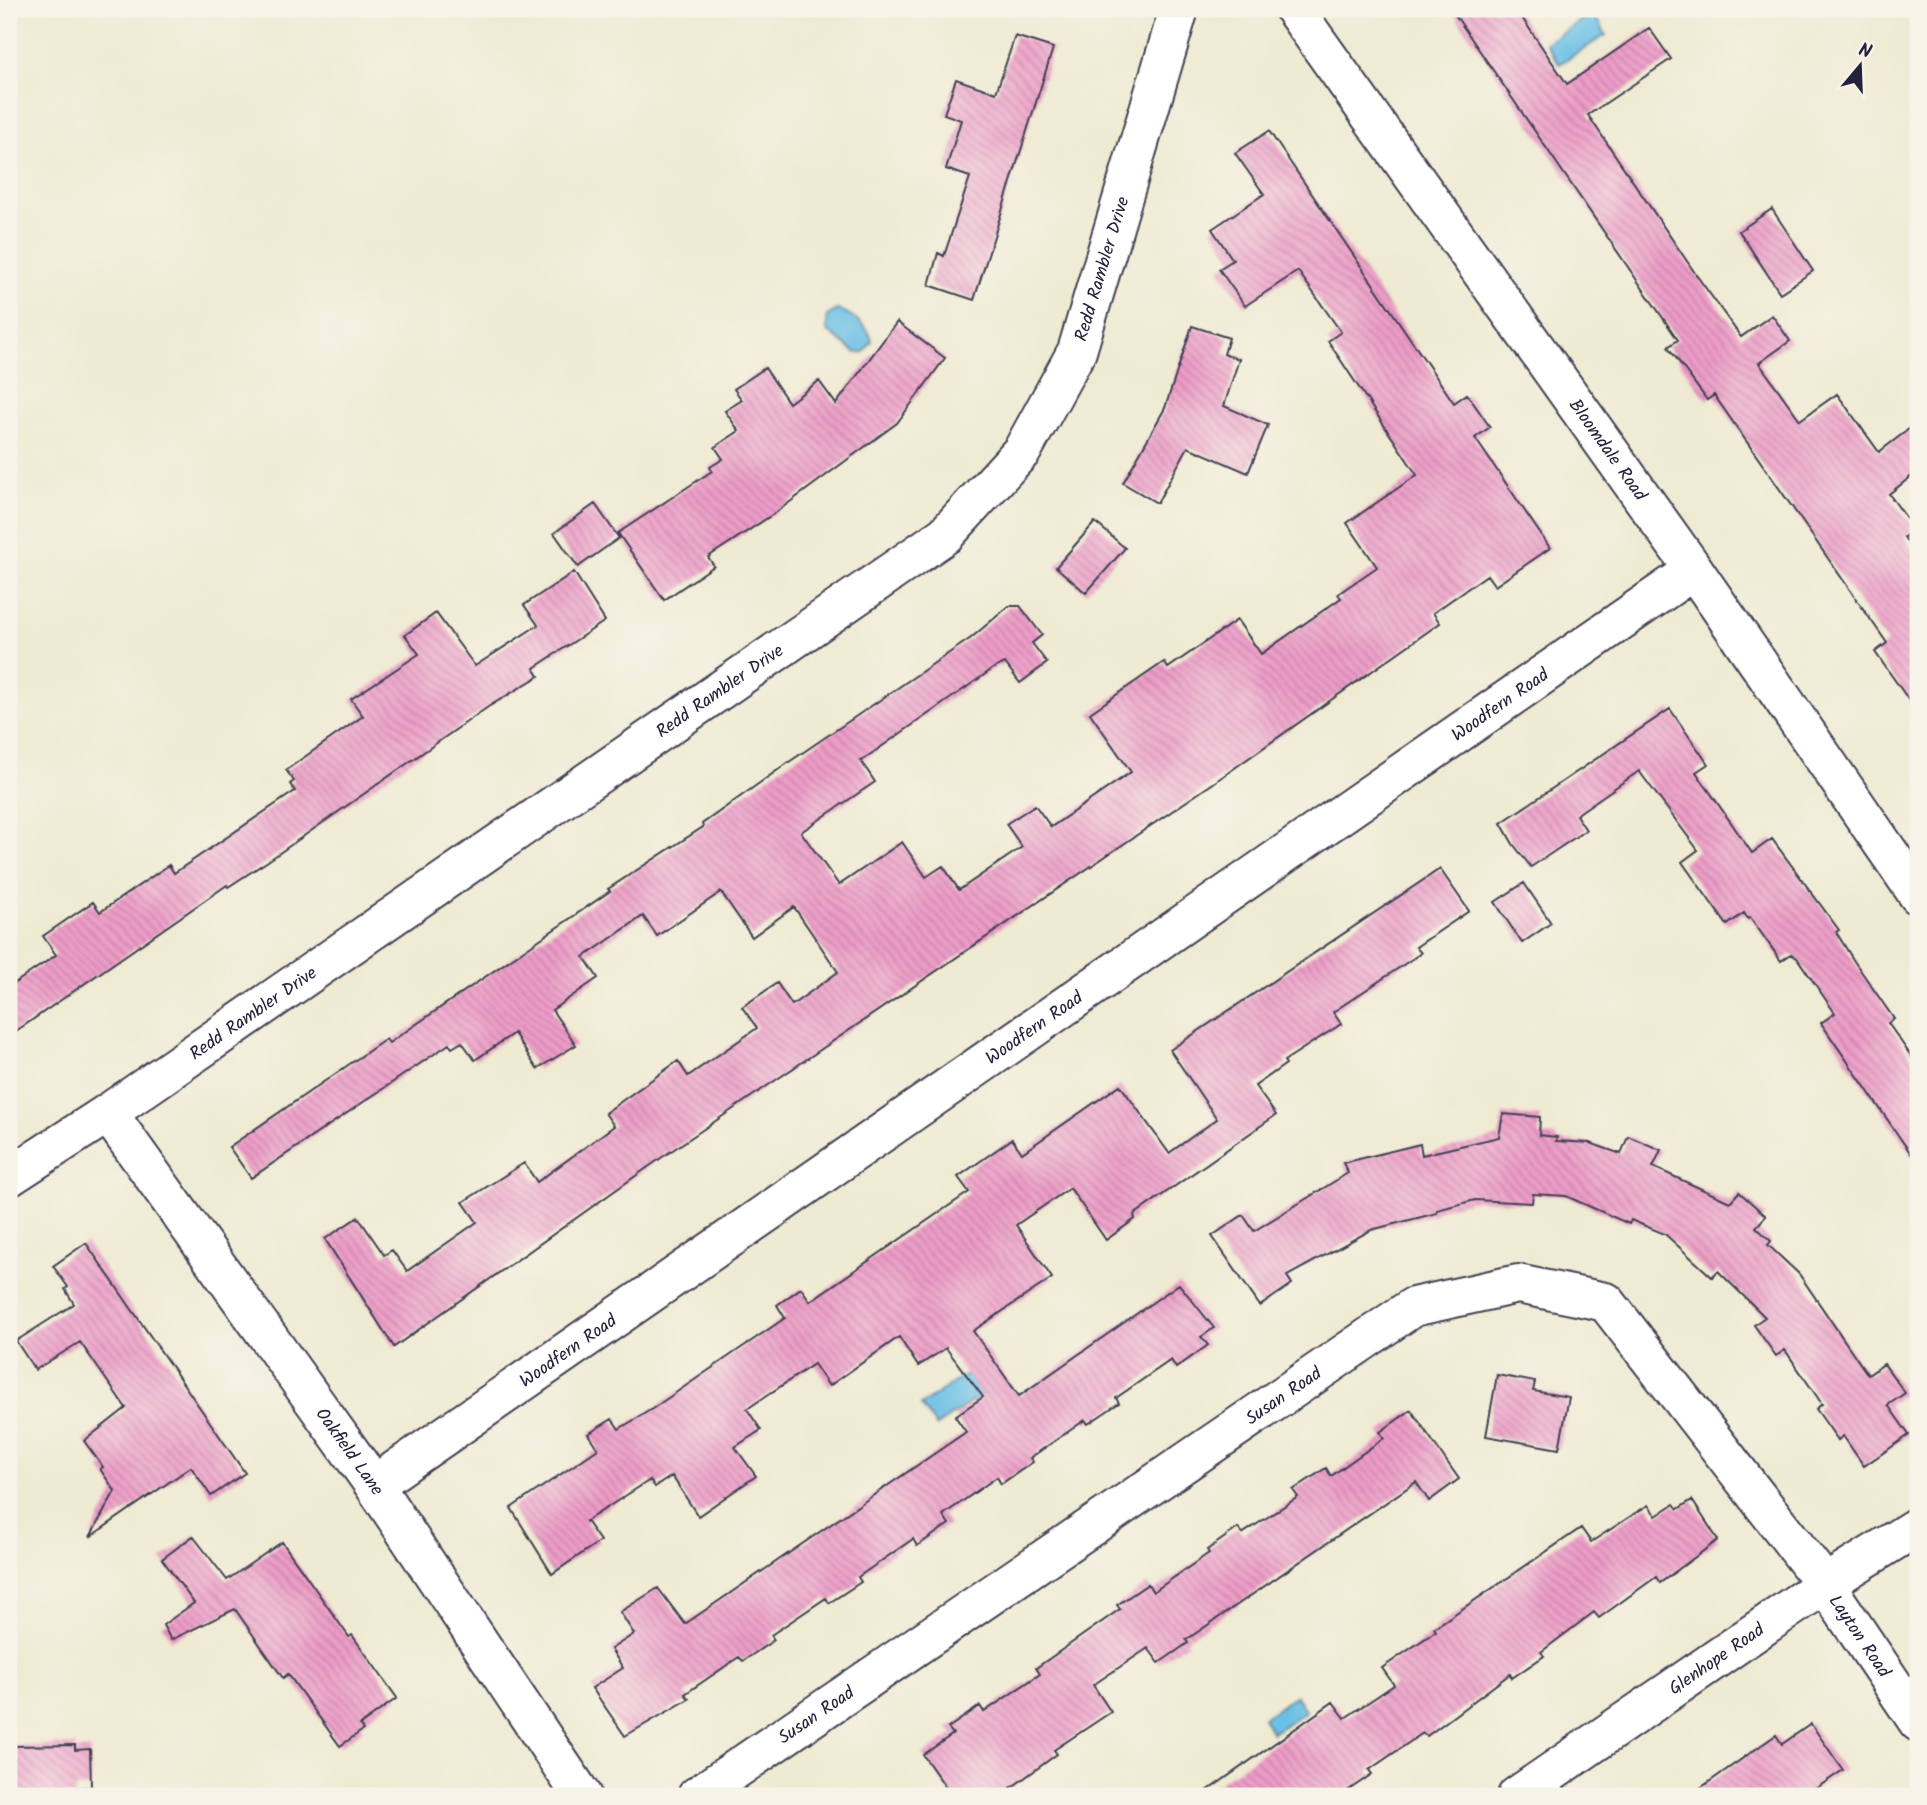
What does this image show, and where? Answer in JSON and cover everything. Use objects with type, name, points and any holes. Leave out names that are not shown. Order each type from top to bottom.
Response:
[{"type":"street","name":"Redd Rambler Drive","points":[[9,1177],[108,1113],[945,534],[1022,451],[1077,352],[1179,9]]},
{"type":"street","name":"Bloomdale Road","points":[[1294,9],[1694,570],[1918,895]]},
{"type":"street","name":"Woodfern Road","points":[[374,1485],[1694,570]]},
{"type":"street","name":"Oakfield Lane","points":[[108,1113],[374,1485],[582,1796]]},
{"type":"street","name":"Susan Road","points":[[696,1796],[1413,1307],[1518,1284],[1605,1302],[1825,1584]]},
{"type":"street","name":"Glenhope Road","points":[[1517,1796],[1825,1584],[1918,1526]]},
{"type":"street","name":"Layton Road","points":[[1825,1584],[1918,1722]]},
{"type":"water","points":[[1593,13],[1606,35],[1559,64],[1546,43]]},
{"type":"water","points":[[837,310],[853,317],[868,331],[872,341],[864,352],[856,353],[827,331],[827,316]]},
{"type":"water","points":[[968,1373],[983,1394],[936,1426],[921,1405]]},
{"type":"water","points":[[1296,1696],[1306,1711],[1272,1733],[1263,1718]]},
{"type":"building","points":[[1451,9],[1516,9],[1567,84],[1649,28],[1671,59],[1588,115],[1697,276],[1741,337],[1772,315],[1790,341],[1759,363],[1800,420],[1837,394],[1879,452],[1918,422],[1918,471],[1889,494],[1915,530],[1904,537],[1918,557],[1918,713],[1875,652],[1887,643],[1714,395],[1707,400],[1668,347],[1678,340]]},
{"type":"building","points":[[1015,36],[1053,48],[974,300],[929,285],[938,253],[944,256],[970,177],[946,169],[961,120],[944,114],[956,79],[996,93]]},
{"type":"building","points":[[1269,131],[1454,403],[1467,394],[1490,427],[1475,438],[1550,548],[1495,586],[1487,575],[1433,613],[1440,623],[1212,784],[661,1158],[394,1347],[325,1239],[358,1217],[384,1255],[392,1250],[407,1271],[477,1222],[463,1202],[524,1163],[537,1182],[614,1126],[605,1113],[678,1061],[688,1076],[757,1028],[742,1007],[777,983],[792,1005],[838,972],[794,907],[752,937],[721,892],[657,936],[643,916],[584,957],[598,978],[552,1010],[576,1045],[537,1069],[514,1033],[475,1060],[462,1042],[452,1048],[449,1044],[251,1178],[229,1147],[386,1039],[389,1043],[610,891],[608,889],[703,827],[702,824],[789,762],[971,638],[1009,606],[1020,606],[1042,635],[1032,643],[1047,663],[1020,683],[1005,663],[994,668],[861,761],[875,782],[801,832],[839,885],[902,842],[926,877],[943,866],[959,890],[1022,847],[1006,824],[1035,805],[1051,827],[1131,772],[1090,713],[1164,662],[1168,668],[1237,620],[1261,654],[1341,598],[1338,594],[1377,567],[1347,523],[1417,475],[1328,341],[1341,332],[1298,271],[1245,306],[1219,269],[1233,260],[1212,229],[1264,194],[1235,153]]},
{"type":"building","points":[[1772,209],[1813,271],[1780,293],[1739,231]]},
{"type":"building","points":[[897,322],[945,358],[897,423],[775,513],[708,557],[714,566],[664,600],[618,533],[712,471],[710,467],[723,459],[715,447],[739,431],[725,411],[742,400],[734,389],[765,368],[789,403],[819,381],[836,404]]},
{"type":"building","points":[[1192,326],[1229,338],[1224,354],[1239,359],[1224,406],[1268,425],[1248,473],[1188,447],[1157,503],[1123,483],[1165,408]]},
{"type":"building","points":[[595,504],[619,538],[578,567],[554,533]]},
{"type":"building","points":[[1095,522],[1125,548],[1086,593],[1056,567]]},
{"type":"building","points":[[574,572],[605,621],[534,668],[539,676],[488,707],[268,861],[228,887],[227,885],[9,1036],[9,987],[56,955],[43,936],[93,902],[100,912],[169,865],[174,873],[295,791],[290,784],[294,781],[286,770],[363,716],[351,699],[419,654],[405,635],[436,613],[475,666],[538,625],[524,605]]},
{"type":"building","points":[[1670,709],[1708,764],[1696,772],[1752,853],[1772,839],[1839,930],[1836,932],[1894,1019],[1888,1023],[1918,1066],[1918,1164],[1821,1023],[1835,1013],[1797,958],[1791,954],[1781,961],[1750,917],[1748,919],[1744,913],[1727,925],[1682,862],[1698,850],[1639,771],[1576,815],[1586,830],[1531,867],[1501,823]]},
{"type":"building","points":[[1440,869],[1469,911],[1416,947],[1421,953],[1333,1012],[1341,1024],[1284,1061],[1286,1064],[1255,1086],[1276,1115],[1134,1215],[1135,1219],[1106,1240],[1070,1188],[1016,1225],[1052,1278],[973,1331],[1019,1396],[1179,1284],[1214,1328],[1201,1337],[1208,1345],[1176,1368],[1171,1360],[1116,1398],[1119,1403],[1088,1424],[1085,1420],[1030,1458],[1033,1462],[1001,1484],[997,1477],[943,1515],[949,1524],[917,1546],[913,1539],[858,1577],[861,1582],[829,1603],[826,1598],[771,1635],[774,1640],[743,1661],[739,1657],[685,1694],[689,1699],[625,1736],[592,1688],[623,1668],[611,1649],[634,1634],[620,1612],[658,1588],[685,1624],[966,1432],[955,1416],[983,1397],[946,1348],[918,1366],[899,1337],[829,1386],[814,1364],[747,1409],[761,1430],[735,1447],[756,1476],[698,1516],[672,1476],[655,1487],[650,1480],[586,1521],[600,1541],[552,1574],[511,1508],[598,1449],[588,1434],[612,1419],[619,1429],[652,1409],[785,1318],[777,1305],[801,1288],[810,1301],[969,1192],[958,1177],[1012,1139],[1022,1153],[1120,1085],[1169,1153],[1217,1119],[1170,1050]]},
{"type":"building","points":[[1524,883],[1551,923],[1522,943],[1495,902]]},
{"type":"building","points":[[1503,1114],[1540,1117],[1539,1135],[1557,1137],[1556,1141],[1590,1143],[1621,1154],[1628,1136],[1661,1150],[1653,1167],[1730,1202],[1739,1192],[1766,1216],[1756,1227],[1771,1241],[1768,1245],[1799,1274],[1868,1375],[1884,1364],[1905,1393],[1888,1405],[1909,1435],[1864,1466],[1843,1436],[1838,1440],[1816,1409],[1822,1404],[1785,1350],[1776,1356],[1754,1325],[1765,1317],[1718,1271],[1712,1277],[1665,1234],[1631,1220],[1629,1224],[1566,1196],[1533,1194],[1532,1203],[1475,1200],[1371,1230],[1287,1276],[1292,1284],[1260,1306],[1212,1236],[1243,1215],[1254,1231],[1348,1173],[1343,1163],[1420,1144],[1422,1155],[1499,1137]]},
{"type":"building","points":[[86,1243],[245,1473],[211,1496],[191,1467],[90,1537],[115,1491],[100,1469],[103,1467],[84,1441],[126,1408],[80,1342],[35,1370],[16,1341],[74,1304],[65,1289],[68,1287],[53,1266]]},
{"type":"building","points":[[1497,1375],[1535,1382],[1533,1391],[1569,1397],[1559,1449],[1486,1436]]},
{"type":"building","points":[[1411,1410],[1459,1479],[1429,1501],[1416,1482],[1186,1640],[1188,1643],[1159,1663],[1148,1648],[1093,1685],[1111,1712],[1054,1750],[1057,1754],[1000,1796],[952,1796],[923,1755],[953,1734],[948,1728],[980,1706],[984,1712],[1040,1674],[1036,1668],[1120,1609],[1117,1605],[1148,1584],[1153,1592],[1209,1553],[1207,1550],[1238,1528],[1242,1534],[1298,1497],[1293,1490],[1326,1468],[1331,1476],[1384,1438],[1380,1432]]},
{"type":"building","points":[[1692,1500],[1718,1540],[1660,1583],[1656,1577],[1599,1618],[1594,1612],[1541,1652],[1544,1656],[1512,1678],[1510,1674],[1427,1736],[1423,1733],[1369,1770],[1372,1774],[1340,1796],[1200,1796],[1333,1702],[1345,1718],[1394,1685],[1382,1668],[1436,1631],[1434,1628],[1581,1528],[1591,1542],[1648,1505],[1656,1516],[1674,1504],[1678,1509]]},
{"type":"building","points":[[193,1536],[227,1580],[282,1542],[349,1637],[352,1635],[397,1698],[360,1725],[363,1730],[340,1746],[288,1674],[283,1678],[235,1609],[171,1640],[163,1625],[194,1603],[162,1559]]},
{"type":"building","points":[[1811,1724],[1843,1770],[1805,1796],[1689,1796],[1776,1735],[1782,1744]]},
{"type":"building","points":[[75,1745],[75,1750],[90,1749],[91,1787],[76,1788],[74,1796],[9,1794],[9,1746]]}]
